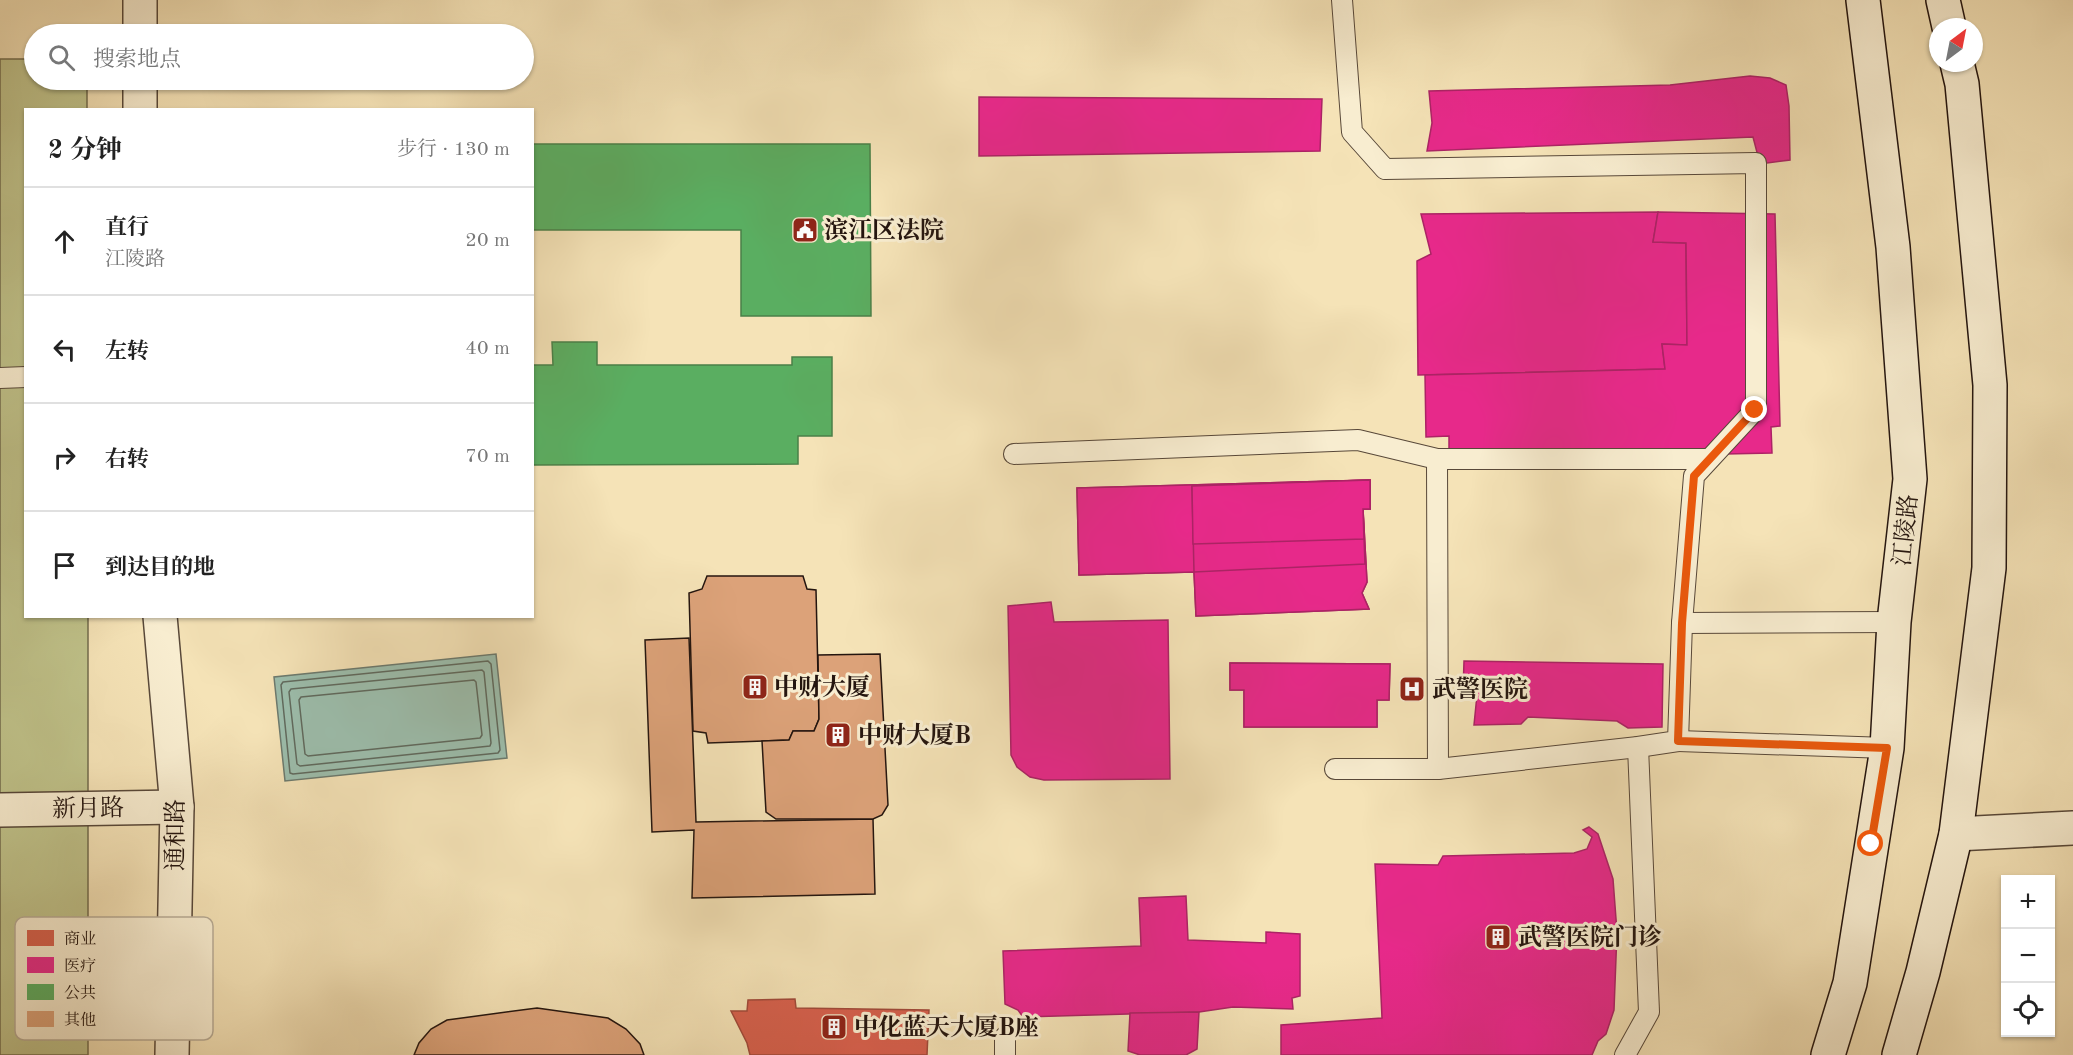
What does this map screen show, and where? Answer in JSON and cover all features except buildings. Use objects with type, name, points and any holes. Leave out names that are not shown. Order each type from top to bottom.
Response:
[{"type":"main road","points":[[140,0],[140,24]]},
{"type":"main road","name":"江陵路","points":[[1828,1055],[1850,983],[1887,748],[1894,622],[1910,479],[1893,247],[1863,0]]},
{"type":"main road","points":[[1943,0],[1947,18]]},
{"type":"main road","points":[[1899,1055],[1923,972],[1956,834],[1989,567],[1990,396],[1963,95],[1959,72]]},
{"type":"main road","points":[[140,90],[140,108]]},
{"type":"main road","name":"通和路","points":[[160,618],[177,807],[175,917]]},
{"type":"main road","name":"新月路","points":[[0,810],[177,807]]},
{"type":"main road","points":[[1956,834],[2073,828]]},
{"type":"main road","name":"通和路","points":[[172,1040],[172,1055]]},
{"type":"lane","points":[[1342,0],[1352,132],[1385,169],[1756,163],[1755,410],[1694,476],[1682,623],[1678,741]]},
{"type":"lane","points":[[0,378],[24,377]]},
{"type":"lane","points":[[1014,454],[1358,440],[1437,459],[1708,459]]},
{"type":"lane","points":[[1437,459],[1438,769]]},
{"type":"lane","points":[[1682,623],[1894,622]]},
{"type":"lane","points":[[1335,769],[1438,769],[1678,741],[1887,748]]},
{"type":"lane","points":[[1625,1055],[1649,1012],[1638,747]]},
{"type":"green space","points":[[0,59],[24,59],[24,90],[87,90],[87,108],[24,108],[24,618],[88,618],[88,917],[15,917],[15,1040],[88,1040],[88,1055],[0,1055]]},
{"type":"water","points":[[496,654],[507,758],[285,781],[274,677]]},
{"type":"place","name":"滨江区法院","points":[[805,230]]},
{"type":"place","name":"中财大厦","points":[[755,687]]},
{"type":"place","name":"武警医院","points":[[1412,689]]},
{"type":"place","name":"中财大厦B","points":[[838,735]]},
{"type":"place","name":"武警医院门诊","points":[[1498,937]]},
{"type":"place","name":"中化蓝天大厦B座","points":[[834,1027]]},
{"type":"route","points":[[1755,410],[1694,476],[1682,623],[1678,741],[1887,748],[1871,844]]}]
